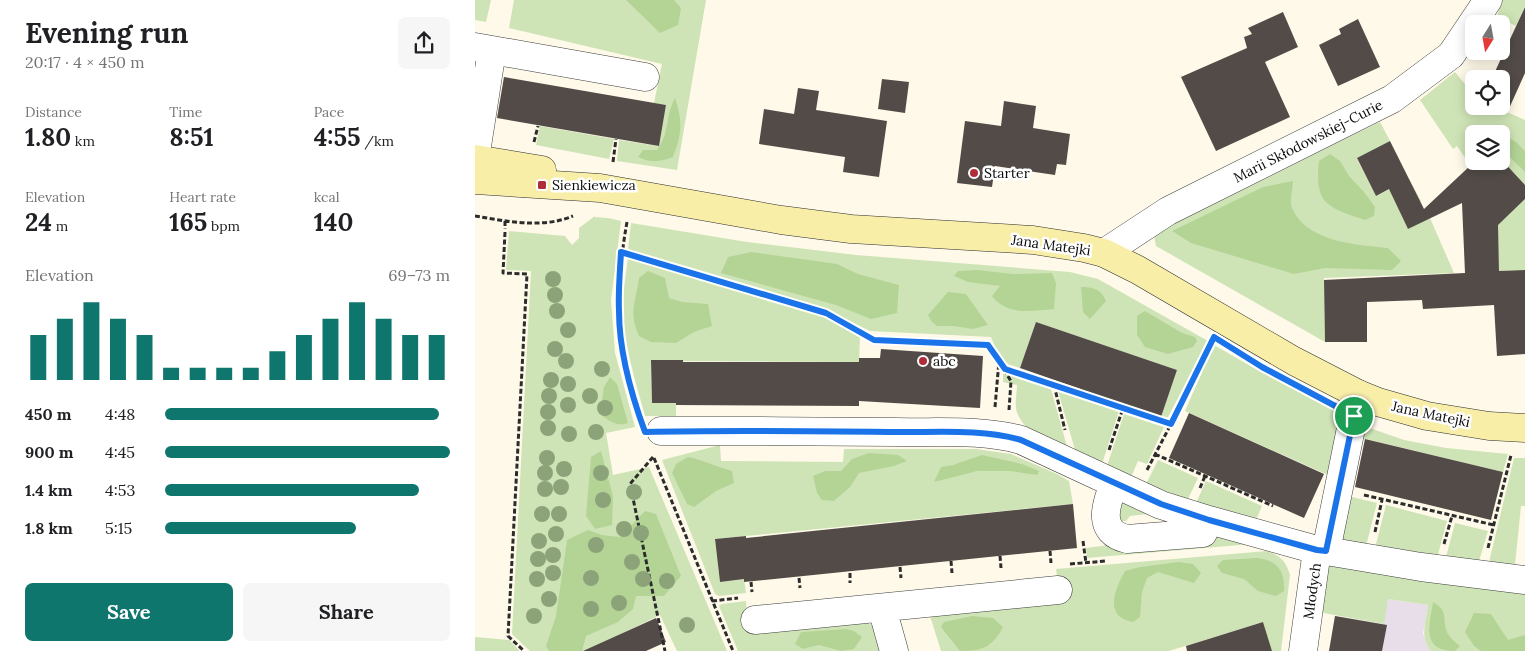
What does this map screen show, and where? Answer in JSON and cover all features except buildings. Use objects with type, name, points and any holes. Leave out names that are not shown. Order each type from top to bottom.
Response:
[{"type":"street","name":"Marii Skłodowskiej-Curie","points":[[1104,253],[1169,211],[1391,99],[1451,55],[1489,0]]},
{"type":"street","points":[[475,159],[484,48],[645,77]]},
{"type":"street","name":"Jana Matejki","points":[[475,159],[556,172],[606,177],[816,225],[851,229],[1033,240],[1104,253],[1154,279],[1294,361],[1358,394],[1400,409],[1427,416],[1481,425],[1519,439]]},
{"type":"street","name":"Jana Matejki","points":[[475,180],[606,177]]},
{"type":"street","name":"Młodych","points":[[1303,651],[1321,551],[1339,489],[1358,394]]},
{"type":"street","points":[[653,440],[869,432],[970,433],[1007,436],[1021,440],[1161,504],[1209,520],[1321,551],[1481,576],[1525,580]]},
{"type":"street","points":[[1114,484],[1107,502],[1107,522],[1110,532],[1117,537],[1127,539],[1203,533],[1209,520]]},
{"type":"street","points":[[755,620],[1058,590]]},
{"type":"street","points":[[882,608],[894,651]]},
{"type":"path","points":[[606,177],[616,139]]},
{"type":"path","points":[[475,216],[541,224],[563,220],[581,212]]},
{"type":"path","points":[[505,221],[503,273],[527,274],[508,636],[524,651]]},
{"type":"path","points":[[627,221],[621,252],[619,312],[622,352],[636,406],[653,440],[733,651]]},
{"type":"path","points":[[621,252],[826,313],[874,340],[988,345],[1011,381],[1007,436]]},
{"type":"path","points":[[1005,369],[1171,424],[1214,337]]},
{"type":"path","points":[[1109,451],[1123,408]]},
{"type":"path","points":[[1481,576],[1519,439]]},
{"type":"path","points":[[653,440],[630,484],[665,651]]},
{"type":"path","points":[[1155,454],[1276,508]]},
{"type":"path","points":[[1339,489],[1494,526]]},
{"type":"path","points":[[1373,541],[1382,500]]},
{"type":"path","points":[[1442,552],[1452,516]]},
{"type":"shaded area","points":[[1388,599],[1428,605],[1423,633],[1427,646],[1431,651],[1329,651],[1335,616],[1383,624]]},
{"type":"green space","points":[[475,0],[491,0],[486,22],[475,20]]},
{"type":"green space","points":[[514,0],[706,0],[677,170],[617,161],[619,140],[659,146],[666,105],[654,103],[662,64],[509,28]]},
{"type":"green space","points":[[626,0],[674,0],[681,8],[678,25],[660,33]]},
{"type":"green space","points":[[1502,0],[1525,0],[1525,6],[1516,26],[1510,23],[1510,15],[1498,15]]},
{"type":"green space","points":[[1455,72],[1465,84],[1465,115],[1510,115],[1510,113],[1525,120],[1525,185],[1510,169],[1510,125],[1465,125],[1465,158],[1457,146],[1453,149],[1420,100]]},
{"type":"green space","points":[[675,98],[680,128],[673,157],[656,161],[638,157],[643,150],[657,150],[661,144]]},
{"type":"green space","points":[[1380,122],[1390,141],[1357,159],[1376,196],[1409,179],[1421,201],[1400,212],[1408,229],[1430,218],[1454,273],[1324,278],[1325,342],[1156,246],[1153,230]]},
{"type":"green space","points":[[540,126],[614,139],[609,159],[536,145]]},
{"type":"green space","points":[[1510,138],[1525,151],[1525,172],[1510,157]]},
{"type":"green space","points":[[1330,154],[1340,161],[1349,176],[1375,207],[1374,216],[1365,220],[1341,211],[1326,202],[1319,187],[1319,161]]},
{"type":"green space","points":[[1293,181],[1292,208],[1299,219],[1309,228],[1334,240],[1388,248],[1401,261],[1392,270],[1325,268],[1294,274],[1191,243],[1172,231],[1263,187]]},
{"type":"green space","points":[[1525,199],[1525,270],[1499,271],[1498,246],[1494,222],[1509,214]]},
{"type":"green space","points":[[595,216],[621,221],[611,300],[615,353],[635,427],[606,433],[613,475],[649,467],[727,651],[677,651],[660,615],[586,651],[530,651],[512,634],[531,271],[506,270],[509,231],[565,236],[572,245],[579,238],[579,228]]},
{"type":"green space","points":[[631,223],[747,242],[856,255],[1070,272],[1098,279],[1208,341],[1167,419],[1161,417],[1177,370],[1036,322],[1020,368],[1001,362],[991,337],[870,331],[818,306],[628,250]]},
{"type":"green space","points":[[751,252],[837,264],[858,274],[899,285],[897,313],[871,319],[836,305],[721,273],[728,257]]},
{"type":"green space","points":[[628,258],[820,314],[860,336],[859,362],[651,361],[652,402],[676,403],[676,416],[645,416],[630,361],[625,333],[623,299]]},
{"type":"green space","points":[[978,270],[1013,274],[1052,273],[1056,283],[1054,309],[1021,311],[1005,307],[992,296],[1000,286],[968,282],[954,276],[958,271]]},
{"type":"green space","points":[[648,271],[665,278],[669,298],[682,302],[708,304],[712,326],[694,332],[676,343],[651,342],[639,336],[633,313],[639,278]]},
{"type":"green space","points":[[1081,287],[1089,287],[1096,290],[1102,294],[1106,301],[1090,319],[1083,312]]},
{"type":"green space","points":[[948,292],[966,294],[988,325],[973,329],[937,326],[932,322],[928,315]]},
{"type":"green space","points":[[1145,311],[1182,333],[1195,337],[1197,341],[1193,347],[1168,354],[1145,347],[1137,335],[1137,316]]},
{"type":"green space","points":[[1214,345],[1344,416],[1328,475],[1185,411]]},
{"type":"green space","points":[[1003,373],[1051,389],[1069,454],[1026,427],[1017,412],[1017,385],[1003,382]]},
{"type":"green space","points":[[610,377],[617,384],[628,423],[617,424],[600,414],[604,387]]},
{"type":"green space","points":[[1058,391],[1119,411],[1102,464],[1075,450]]},
{"type":"green space","points":[[1124,414],[1164,427],[1147,464],[1138,461],[1131,477],[1107,466]]},
{"type":"green space","points":[[1361,425],[1404,440],[1446,448],[1508,454],[1503,472],[1358,437]]},
{"type":"green space","points":[[720,445],[721,461],[843,462],[844,449],[976,449],[1011,454],[1069,481],[1073,504],[715,539],[720,582],[744,579],[746,593],[719,596],[715,594],[662,460]]},
{"type":"green space","points":[[601,451],[613,496],[612,525],[595,529],[586,516],[591,457]]},
{"type":"green space","points":[[869,453],[898,455],[907,461],[894,466],[859,473],[850,487],[834,501],[822,500],[817,493],[813,476],[825,471],[841,471],[852,459]]},
{"type":"green space","points":[[982,455],[1022,464],[1039,471],[1037,475],[1010,471],[977,471],[934,482],[941,467]]},
{"type":"green space","points":[[688,457],[732,471],[734,483],[716,491],[694,507],[687,504],[672,473],[676,464]]},
{"type":"green space","points":[[1514,458],[1525,458],[1525,506],[1521,506],[1515,565],[1489,562]]},
{"type":"green space","points":[[1158,460],[1198,478],[1188,499],[1146,484]]},
{"type":"green space","points":[[1206,481],[1262,506],[1256,520],[1196,503]]},
{"type":"green space","points":[[1344,495],[1377,503],[1366,546],[1338,540]]},
{"type":"green space","points":[[1130,500],[1157,513],[1130,516],[1126,521],[1117,521],[1121,503]]},
{"type":"green space","points":[[1386,505],[1447,521],[1437,558],[1375,548]]},
{"type":"green space","points":[[645,511],[656,514],[681,576],[664,596],[636,596],[633,609],[618,622],[586,636],[582,651],[549,651],[546,646],[556,616],[567,540],[588,530],[602,535],[620,537]]},
{"type":"green space","points":[[1455,523],[1488,531],[1479,561],[1446,557]]},
{"type":"green space","points":[[1215,529],[1263,543],[1087,558],[1086,548],[1116,544],[1139,551],[1213,544]]},
{"type":"green space","points":[[1267,551],[1282,560],[1287,566],[1290,575],[1281,651],[1272,651],[1263,622],[1169,651],[941,651],[930,616],[1058,584],[1056,569]]},
{"type":"green space","points":[[1256,558],[1269,561],[1278,567],[1283,577],[1284,591],[1276,596],[1258,591],[1244,579],[1222,573],[1217,566],[1223,560]]},
{"type":"green space","points":[[1179,562],[1193,564],[1201,573],[1194,583],[1158,572],[1147,578],[1142,592],[1140,617],[1133,622],[1124,619],[1118,614],[1115,608],[1115,594],[1125,571]]},
{"type":"green space","points":[[1325,563],[1525,584],[1525,651],[1431,651],[1427,646],[1424,635],[1428,605],[1388,599],[1384,624],[1318,612]]},
{"type":"green space","points":[[746,601],[748,631],[866,622],[873,626],[883,651],[738,651],[719,606]]},
{"type":"green space","points":[[1433,602],[1442,609],[1448,634],[1460,646],[1455,651],[1444,650],[1432,642],[1429,628]]},
{"type":"green space","points":[[1474,613],[1491,614],[1508,640],[1525,635],[1525,651],[1481,651],[1474,646],[1465,632]]},
{"type":"green space","points":[[972,616],[993,618],[1003,627],[995,640],[986,647],[960,651],[941,627],[944,622]]},
{"type":"green space","points":[[846,629],[854,631],[862,637],[854,649],[841,651],[819,645],[803,649],[795,644],[801,632]]},
{"type":"green space","points":[[475,637],[509,640],[520,651],[475,651]]},
{"type":"place","name":"Starter","points":[[974,173]]},
{"type":"place","name":"Sienkiewicza","points":[[542,185]]},
{"type":"place","name":"abc","points":[[923,361]]},
{"type":"route","points":[[621,252],[826,313],[874,340],[988,345],[1005,369],[1171,424],[1214,337],[1262,367],[1354,416],[1326,551],[1209,520],[1161,504],[1021,440],[1007,436],[970,433],[645,432],[622,352],[619,312],[621,252]]}]
